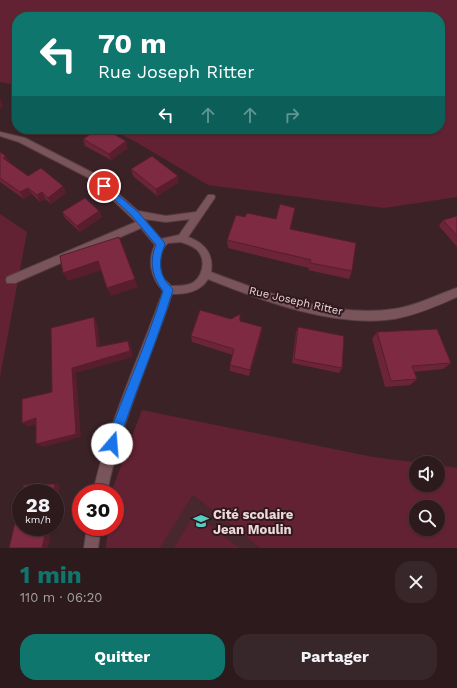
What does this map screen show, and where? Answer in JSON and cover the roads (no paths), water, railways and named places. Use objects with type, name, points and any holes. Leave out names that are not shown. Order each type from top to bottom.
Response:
[{"type":"street","points":[[0,134],[22,140],[94,177],[135,214],[161,245]]},
{"type":"street","points":[[182,238],[211,197]]},
{"type":"street","points":[[135,214],[166,219],[198,215]]},
{"type":"street","points":[[11,280],[143,223]]},
{"type":"street","points":[[182,238],[202,249],[207,260],[206,274],[199,284],[188,289],[168,290],[160,281],[156,266],[156,255],[161,245],[167,240],[182,238]]},
{"type":"street","name":"Rue Joseph Ritter","points":[[206,274],[243,289],[317,308],[354,314],[386,315],[417,309],[457,292]]},
{"type":"street","points":[[102,484],[104,469],[124,406],[158,324],[168,290]]},
{"type":"street","points":[[91,548],[93,536]]},
{"type":"place","name":"Cité scolaire Jean Moulin","points":[[201,521]]}]
